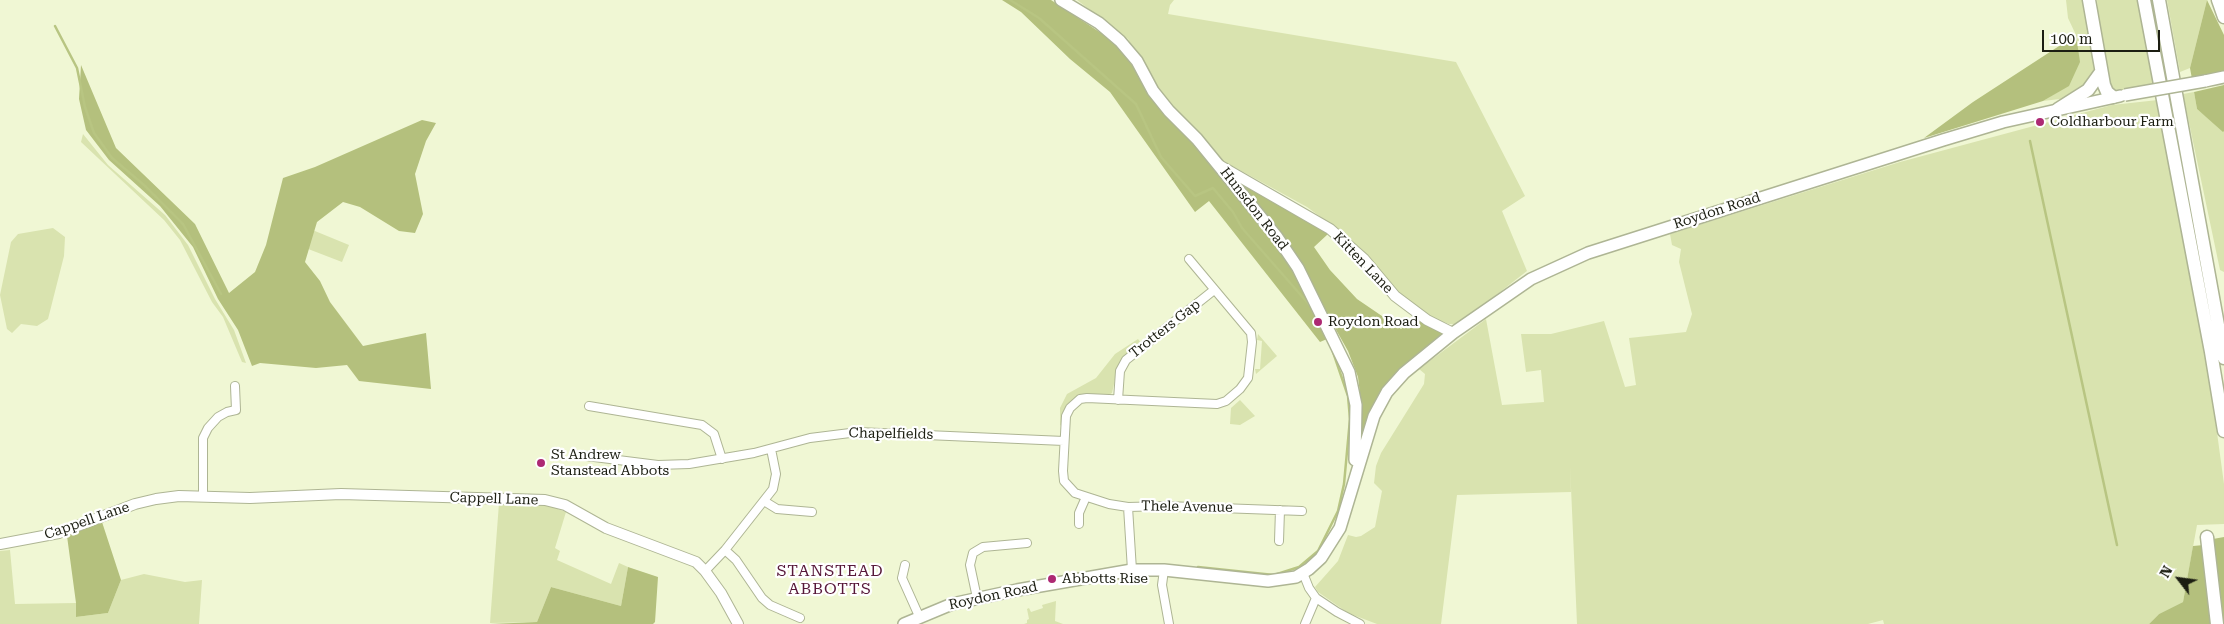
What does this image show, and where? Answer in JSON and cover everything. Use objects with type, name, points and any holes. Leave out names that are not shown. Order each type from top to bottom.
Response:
[{"type":"highway","points":[[2089,0],[2101,72],[2107,92],[2119,96]]},
{"type":"highway","points":[[2144,0],[2211,352],[2224,431]]},
{"type":"highway","points":[[2159,0],[2224,358]]},
{"type":"highway","points":[[2218,0],[2224,17]]},
{"type":"highway","points":[[2058,109],[2088,90],[2101,72]]},
{"type":"highway","points":[[2207,537],[2217,624]]},
{"type":"main road","name":"Hunsdon Road","points":[[1061,0],[1099,23],[1120,41],[1136,61],[1153,91],[1219,165],[1277,237],[1298,268],[1345,362],[1356,405],[1357,469]]},
{"type":"main road","name":"Roydon Road","points":[[904,624],[919,616],[952,604],[977,598],[1132,570],[1164,570],[1268,581],[1303,574],[1321,558],[1334,540],[1344,518],[1357,469],[1378,407],[1387,392],[1404,372],[1453,333],[1531,279],[1588,253],[1944,140],[2058,109],[2224,77]]},
{"type":"street","name":"Kitten Lane","points":[[1219,165],[1330,228],[1364,259],[1395,296],[1427,320],[1453,333]]},
{"type":"street","points":[[1128,507],[1073,492],[1064,481],[1062,471],[1066,416],[1076,401],[1087,398],[1217,404],[1226,401],[1240,389],[1248,378],[1250,370],[1251,333],[1242,319],[1214,290],[1189,259]]},
{"type":"street","name":"Trotters Gap","points":[[1118,400],[1120,371],[1126,360],[1214,290]]},
{"type":"street","points":[[203,495],[203,438],[208,428],[218,417],[236,410],[235,386]]},
{"type":"street","points":[[589,406],[702,425],[714,434],[722,459]]},
{"type":"street","name":"Chapelfields","points":[[578,455],[658,465],[689,464],[771,449],[810,438],[858,432],[1064,441]]},
{"type":"street","points":[[705,570],[725,550],[772,488],[776,479],[776,469],[771,449]]},
{"type":"street","name":"Cappell Lane","points":[[0,544],[59,533],[135,504],[156,499],[203,495],[250,498],[341,494],[554,502],[577,511],[606,528],[696,562],[705,570],[721,593],[738,624]]},
{"type":"street","points":[[1079,524],[1079,513],[1086,497]]},
{"type":"street","points":[[764,501],[777,509],[812,512]]},
{"type":"street","name":"Thele Avenue","points":[[1132,570],[1128,507],[1166,506],[1302,511]]},
{"type":"street","points":[[1279,541],[1280,510]]},
{"type":"street","points":[[977,598],[970,565],[973,553],[983,547],[1027,543]]},
{"type":"street","points":[[725,550],[736,560],[767,602],[800,618]]},
{"type":"street","points":[[905,565],[902,578],[919,616]]},
{"type":"street","points":[[1164,570],[1162,585],[1169,624]]},
{"type":"street","points":[[1303,574],[1316,598],[1360,624]]},
{"type":"street","points":[[1305,624],[1316,598]]},
{"type":"green space","points":[[1002,0],[1051,0],[1107,37],[1123,52],[1162,110],[1221,175],[1296,271],[1327,339],[1320,342],[1209,201],[1195,212],[1110,92],[1070,59],[1021,12]]},
{"type":"green space","points":[[1077,0],[1174,0],[1170,5],[1168,14],[1456,62],[1525,196],[1502,211],[1527,271],[1459,324],[1449,324],[1430,317],[1392,288],[1337,229],[1307,207],[1225,162],[1214,153],[1162,97],[1128,39]]},
{"type":"green space","points":[[2066,0],[2087,0],[2096,63],[2095,73],[2092,79],[2068,98],[2043,101],[2069,85],[2076,35],[2068,18]]},
{"type":"green space","points":[[2097,0],[2139,0],[2157,85],[2115,92],[2110,88],[2099,30]]},
{"type":"green space","points":[[2167,0],[2207,0],[2190,68],[2180,72]]},
{"type":"green space","points":[[2207,0],[2224,35],[2224,71],[2192,79],[2190,68]]},
{"type":"green space","points":[[2076,35],[2080,62],[2069,86],[2043,101],[1924,138],[1973,102]]},
{"type":"green space","points":[[81,65],[116,148],[195,224],[229,293],[255,272],[266,245],[283,178],[315,167],[422,120],[436,123],[426,141],[415,174],[423,214],[415,233],[399,231],[360,207],[343,202],[317,222],[305,262],[320,281],[330,302],[363,346],[426,333],[431,389],[359,381],[347,365],[316,368],[260,363],[252,366],[238,330],[218,299],[193,247],[160,206],[109,160],[86,130],[79,99]]},
{"type":"green space","points":[[2224,85],[2223,132],[2197,109],[2194,92]]},
{"type":"green space","points":[[2194,92],[2197,109],[2224,131],[2224,272],[2220,270],[2183,94]]},
{"type":"green space","points":[[2158,100],[2189,271],[2204,337],[2224,484],[2224,524],[2197,525],[2183,602],[2159,614],[2149,624],[1884,624],[1883,620],[1868,624],[1577,624],[1570,465],[1571,492],[1457,495],[1441,624],[1377,624],[1348,613],[1318,592],[1315,587],[1338,561],[1348,535],[1361,536],[1375,527],[1382,491],[1374,483],[1376,466],[1381,453],[1424,384],[1425,374],[1419,369],[1486,319],[1502,405],[1544,402],[1541,370],[1526,372],[1521,334],[1551,334],[1604,321],[1625,387],[1636,385],[1629,338],[1686,332],[1692,314],[1679,262],[1681,249],[1672,245],[1670,234],[1900,162],[2112,105]]},
{"type":"green space","points":[[83,134],[108,165],[165,215],[188,245],[215,299],[234,330],[246,363],[242,362],[223,317],[212,302],[180,240],[164,220],[81,142]]},
{"type":"green space","points":[[1233,175],[1328,234],[1314,247],[1330,270],[1357,299],[1401,329],[1416,318],[1447,333],[1391,378],[1382,392],[1361,443],[1361,402],[1358,377],[1348,351],[1326,312]]},
{"type":"green space","points":[[53,228],[65,237],[64,256],[48,319],[37,326],[21,324],[12,333],[7,329],[0,295],[11,242],[18,234]]},
{"type":"green space","points":[[310,229],[349,245],[342,262],[303,247]]},
{"type":"green space","points":[[1258,334],[1277,356],[1256,374],[1255,369],[1260,369],[1262,341],[1257,340]]},
{"type":"green space","points":[[1138,339],[1141,343],[1124,356],[1118,366],[1112,393],[1107,396],[1078,397],[1074,399],[1067,406],[1062,426],[1060,425],[1060,408],[1067,394],[1096,378],[1115,354]]},
{"type":"green space","points":[[1240,400],[1255,416],[1240,425],[1230,424],[1231,408]]},
{"type":"green space","points":[[499,503],[550,506],[566,512],[555,548],[560,551],[557,560],[611,584],[619,563],[628,567],[621,606],[551,587],[537,622],[490,623]]},
{"type":"green space","points":[[102,522],[121,580],[108,613],[76,617],[76,603],[67,536]]},
{"type":"green space","points":[[2224,537],[2224,624],[2220,624],[2220,592],[2213,539]]},
{"type":"green space","points":[[2204,545],[2213,624],[2149,624],[2159,614],[2183,602],[2193,546]]},
{"type":"green space","points":[[10,550],[15,604],[76,603],[76,617],[108,613],[121,580],[144,574],[185,582],[202,580],[199,624],[0,624],[0,551]]},
{"type":"green space","points":[[628,567],[658,577],[655,622],[653,624],[490,624],[537,622],[551,587],[621,606]]},
{"type":"green space","points":[[1056,601],[1055,621],[1063,624],[1024,624],[1029,619],[1027,609],[1029,608],[1031,612],[1043,608],[1042,605]]},
{"type":"waterway","points":[[1010,0],[1039,18],[1136,104],[1161,157],[1195,196],[1213,188],[1233,212],[1242,228],[1313,309]]},
{"type":"waterway","points":[[55,26],[77,68],[85,107],[94,133],[112,158],[144,185],[183,224],[221,294]]},
{"type":"waterway","points":[[2030,141],[2117,545]]},
{"type":"waterway","points":[[1198,567],[1274,575],[1299,567],[1318,551],[1338,511],[1344,484],[1350,419],[1348,396],[1333,352]]},
{"type":"place","name":"Coldharbour Farm","points":[[2040,122]]},
{"type":"place","name":"Roydon Road","points":[[1318,322]]},
{"type":"place","name":"St Andrew Stanstead Abbots","points":[[541,463]]},
{"type":"place","name":"Abbotts Rise","points":[[1052,579]]},
{"type":"district","name":"STANSTEAD ABBOTTS","points":[[830,580]]}]
